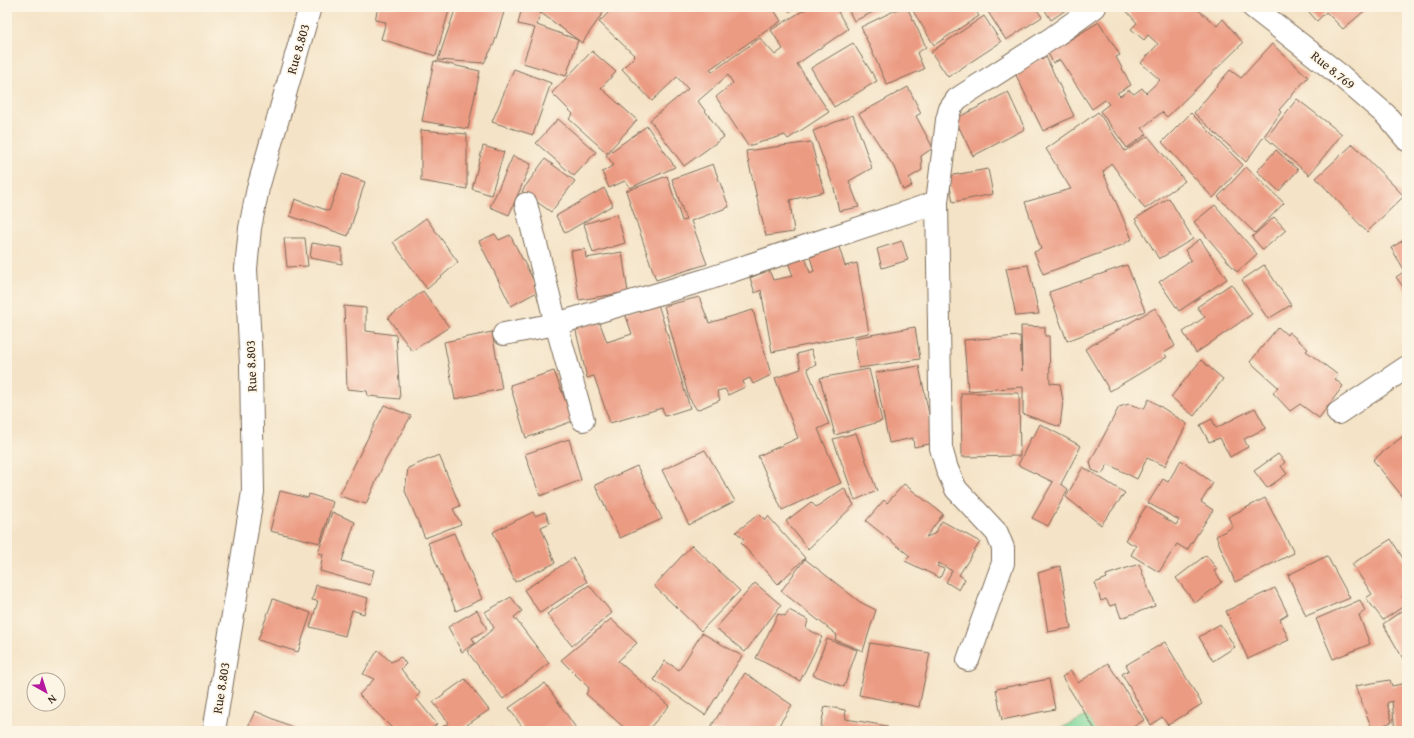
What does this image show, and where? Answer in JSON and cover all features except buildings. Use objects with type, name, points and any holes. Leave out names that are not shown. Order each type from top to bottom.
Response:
[{"type":"street","name":"Rue 8.803","points":[[214,731],[253,492],[251,364],[246,269],[250,228],[258,188],[310,7]]},
{"type":"street","points":[[968,660],[1003,563],[1003,548],[997,533],[956,489],[947,469],[942,448],[937,202],[947,120],[950,109],[957,99],[1052,38],[1095,7]]},
{"type":"street","name":"Rue 8.769","points":[[1253,7],[1341,76],[1386,116],[1407,140]]},
{"type":"street","points":[[504,334],[556,324],[705,280],[937,202]]},
{"type":"street","points":[[526,204],[556,324],[583,420]]},
{"type":"street","points":[[1338,413],[1407,367]]},
{"type":"green space","points":[[1110,715],[1133,727],[1135,731],[1055,731],[1087,716]]}]
